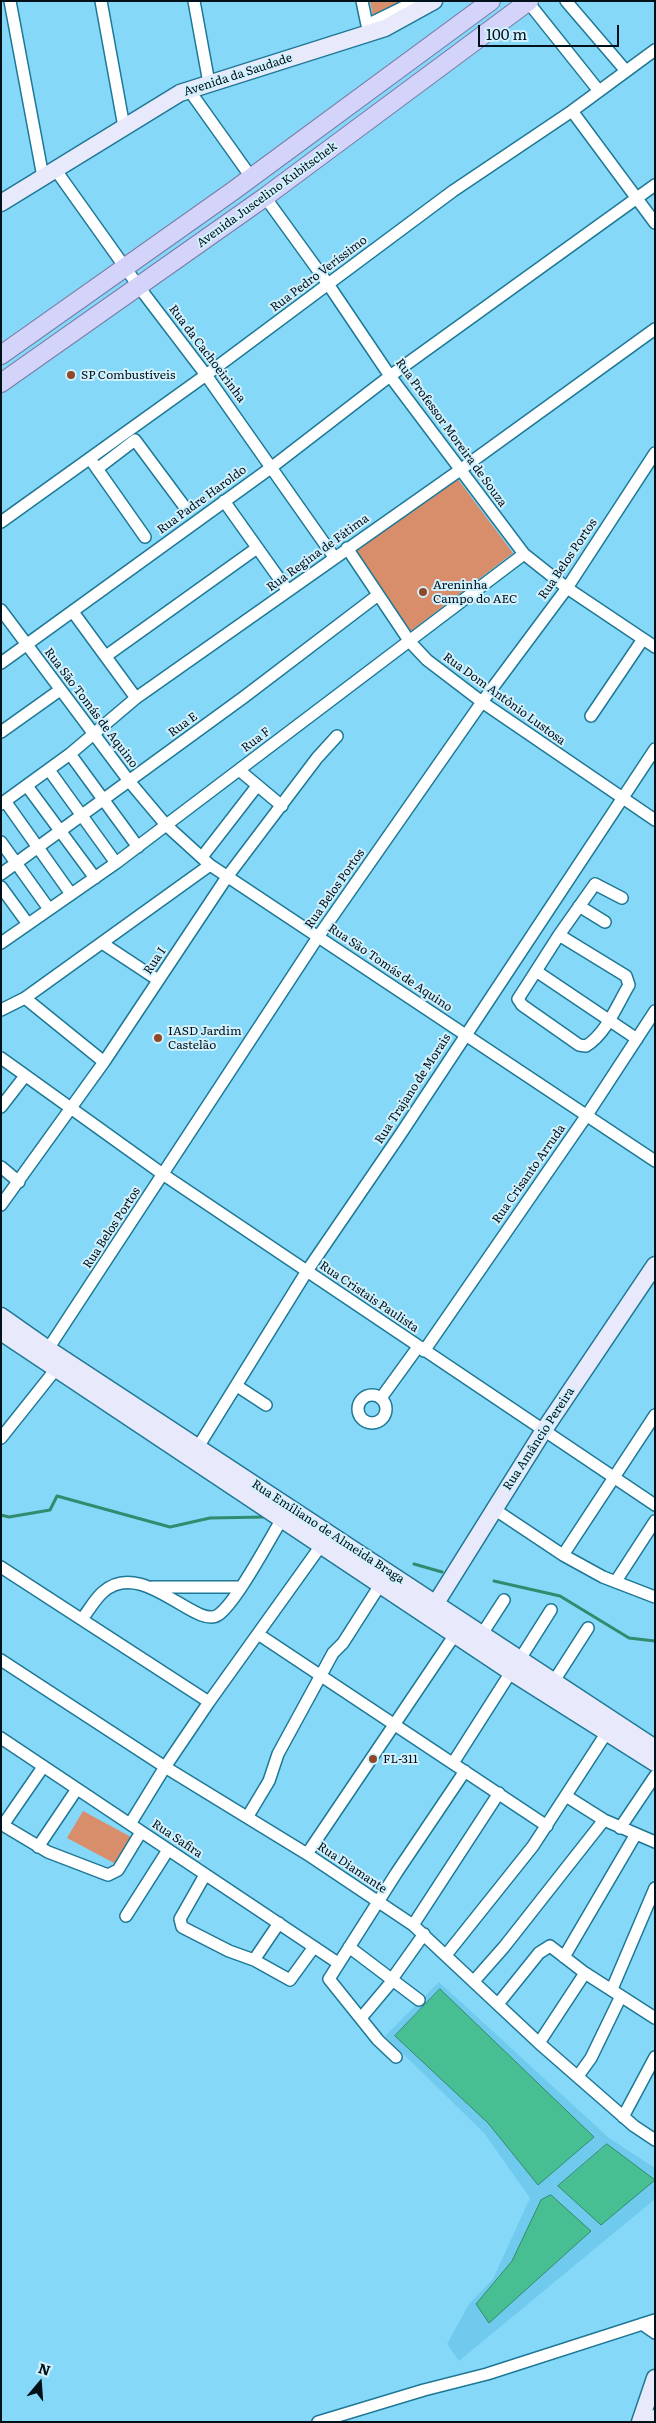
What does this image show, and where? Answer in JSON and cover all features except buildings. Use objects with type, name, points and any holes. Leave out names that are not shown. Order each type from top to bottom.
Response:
[{"type":"main road","name":"Avenida Juscelino Kubitschek","points":[[1,355],[251,176],[490,1]]},
{"type":"main road","name":"Avenida Juscelino Kubitschek","points":[[1,384],[265,197],[528,2]]},
{"type":"street","points":[[10,1],[49,173]]},
{"type":"street","points":[[101,1],[124,127]]},
{"type":"street","points":[[194,1],[209,83]]},
{"type":"street","points":[[362,1],[367,25],[416,1]]},
{"type":"street","name":"Avenida da Saudade","points":[[1,202],[173,97],[209,83],[385,28],[434,1]]},
{"type":"street","points":[[566,1],[626,71]]},
{"type":"street","points":[[528,2],[599,90]]},
{"type":"street","name":"Rua Pedro Veríssimo","points":[[1,522],[90,459],[453,191],[572,111],[655,50]]},
{"type":"street","points":[[189,90],[251,176]]},
{"type":"street","points":[[572,111],[655,223]]},
{"type":"street","name":"Rua da Cachoeirinha","points":[[49,173],[125,267],[138,287],[206,374],[334,557]]},
{"type":"street","name":"Rua Padre Haroldo","points":[[1,663],[272,467],[390,376],[655,185]]},
{"type":"street","name":"Rua Professor Moreira de Souza","points":[[265,197],[328,284],[390,376],[524,554],[567,588],[655,647]]},
{"type":"street","name":"Rua Regina de Fátima","points":[[3,803],[70,754],[136,698],[460,470],[655,329]]},
{"type":"street","points":[[97,469],[135,440],[184,506]]},
{"type":"street","name":"Rua Belos Portos","points":[[1,1438],[49,1365],[164,1175],[318,937],[482,702],[567,588],[655,453]]},
{"type":"street","points":[[90,459],[145,537]]},
{"type":"street","points":[[224,500],[288,591]]},
{"type":"street","points":[[106,656],[257,548]]},
{"type":"street","name":"Rua Dom Antônio Lustosa","points":[[347,548],[410,642],[427,660],[482,702],[655,820]]},
{"type":"street","name":"Rua F","points":[[3,939],[28,924],[116,863],[524,554]]},
{"type":"street","name":"Rua E","points":[[1,874],[378,596]]},
{"type":"street","name":"Rua São Tomás de Aquino","points":[[1,610],[129,781],[166,825],[206,861],[227,877],[655,1161]]},
{"type":"street","points":[[73,612],[136,698]]},
{"type":"street","points":[[592,716],[643,639]]},
{"type":"street","points":[[1,732],[60,690]]},
{"type":"street","name":"Rua I","points":[[1,1205],[104,1062],[227,877],[317,758],[336,736]]},
{"type":"street","name":"Rua Trajano de Morais","points":[[198,1447],[307,1271],[400,1135],[655,749]]},
{"type":"street","points":[[70,754],[138,846]]},
{"type":"street","points":[[49,770],[116,863]]},
{"type":"street","points":[[238,770],[282,806]]},
{"type":"street","points":[[27,786],[95,878]]},
{"type":"street","points":[[1,1010],[25,998],[102,943],[206,861],[257,786]]},
{"type":"street","points":[[3,803],[38,847],[71,894]]},
{"type":"street","points":[[1,842],[49,909]]},
{"type":"street","points":[[559,935],[626,976],[628,980],[629,985],[608,1020],[594,1040],[586,1046],[579,1045],[522,1005],[518,999],[559,935],[595,884],[622,898]]},
{"type":"street","points":[[1,887],[28,924]]},
{"type":"street","points":[[579,906],[605,922]]},
{"type":"street","points":[[102,943],[158,980]]},
{"type":"street","points":[[536,970],[637,1039]]},
{"type":"street","points":[[25,998],[104,1062]]},
{"type":"street","name":"Rua Crisanto Arruda","points":[[381,1398],[421,1349],[587,1115],[655,1011]]},
{"type":"street","name":"Rua Cristais Paulista","points":[[1,1058],[164,1175],[655,1505]]},
{"type":"street","points":[[1,1107],[25,1076]]},
{"type":"street","points":[[1,1167],[19,1182]]},
{"type":"street","name":"Rua Amâncio Pereira","points":[[432,1610],[544,1430],[655,1265]]},
{"type":"street","name":"Rua Emíliano de Almeida Braga","points":[[1,1316],[49,1365],[198,1447],[325,1540],[516,1666],[654,1751]]},
{"type":"street","name":"Rua Emíliano de Almeida Braga","points":[[1,1332],[282,1520],[325,1540],[380,1585],[432,1610]]},
{"type":"street","points":[[237,1386],[266,1405]]},
{"type":"street","points":[[563,1555],[655,1415]]},
{"type":"street","points":[[494,1510],[563,1555],[616,1581],[655,1597]]},
{"type":"street","points":[[152,1586],[207,1618],[212,1618],[222,1612],[240,1587],[282,1520]]},
{"type":"street","points":[[616,1581],[655,1521]]},
{"type":"street","points":[[130,1824],[165,1767],[209,1702],[325,1540]]},
{"type":"street","points":[[1,1567],[209,1702]]},
{"type":"street","points":[[82,1619],[108,1588],[121,1584],[240,1587]]},
{"type":"street","points":[[248,1816],[269,1781],[278,1754],[333,1653],[343,1643],[380,1585]]},
{"type":"street","points":[[482,1634],[504,1600]]},
{"type":"street","points":[[453,1763],[551,1610]]},
{"type":"street","points":[[307,1854],[459,1628]]},
{"type":"street","name":"Rua Emíliano de Almeida Braga","points":[[459,1628],[482,1634],[516,1666],[554,1681],[611,1726]]},
{"type":"street","points":[[554,1681],[588,1628]]},
{"type":"street","points":[[258,1634],[547,1826]]},
{"type":"street","name":"Rua Diamante","points":[[1,1660],[165,1767],[248,1816],[413,1925],[623,2117],[655,2140]]},
{"type":"street","points":[[446,1955],[547,1826],[611,1726]]},
{"type":"street","name":"Rua Safira","points":[[3,1744],[77,1789],[338,1963]]},
{"type":"street","points":[[43,1767],[2,1824],[38,1847],[108,1875],[118,1870],[141,1832]]},
{"type":"street","points":[[396,2057],[378,2040],[329,1979],[466,1771]]},
{"type":"street","points":[[620,1828],[655,1776]]},
{"type":"street","points":[[38,1847],[77,1789]]},
{"type":"street","points":[[413,1925],[499,1793]]},
{"type":"street","points":[[566,1796],[604,1820],[655,1842]]},
{"type":"street","points":[[474,1981],[504,1948],[604,1820]]},
{"type":"street","points":[[564,1958],[636,1834]]},
{"type":"street","points":[[126,1916],[168,1850]]},
{"type":"street","points":[[205,1875],[180,1919],[182,1927],[229,1951],[254,1960],[290,1980],[314,1947]]},
{"type":"street","points":[[612,1989],[655,1888]]},
{"type":"street","points":[[254,1960],[279,1923]]},
{"type":"street","points":[[361,2018],[393,1979],[424,1934]]},
{"type":"street","points":[[498,2004],[542,1950],[550,1946],[586,1973],[655,2017]]},
{"type":"street","points":[[349,1947],[419,2000]]},
{"type":"street","points":[[540,2042],[586,1973]]},
{"type":"street","points":[[578,2076],[591,2058],[621,1996]]},
{"type":"street","points":[[623,2117],[655,2057]]},
{"type":"street","points":[[318,2422],[424,2390],[488,2374],[655,2320]]},
{"type":"street","points":[[642,2324],[655,2333]]},
{"type":"street","points":[[648,2418],[655,2378]]},
{"type":"shaded area","points":[[370,1],[408,1],[373,17]]},
{"type":"shaded area","name":"Areninha Campo do AEC","points":[[457,478],[513,553],[411,631],[355,551]]},
{"type":"shaded area","points":[[83,1811],[131,1837],[116,1864],[67,1838]]},
{"type":"shaded area","points":[[439,1982],[609,2138],[655,2168],[655,2199],[459,2361],[447,2344],[469,2304],[493,2279],[530,2198],[484,2133],[385,2036]]},
{"type":"shaded area","points":[[440,1989],[594,2137],[538,2185],[488,2123],[395,2036]]},
{"type":"shaded area","points":[[607,2144],[655,2180],[601,2225],[558,2186]]},
{"type":"shaded area","points":[[551,2195],[591,2231],[489,2323],[476,2304],[512,2261],[541,2200]]},
{"type":"waterway","points":[[1,1515],[9,1517],[50,1510],[57,1496],[170,1527],[210,1518],[265,1517]]},
{"type":"waterway","points":[[414,1564],[442,1572]]},
{"type":"waterway","points":[[494,1581],[560,1596],[629,1638],[655,1641]]},
{"type":"place","name":"SP Combustíveis","points":[[71,375]]},
{"type":"place","name":"Areninha Campo do AEC","points":[[423,592]]},
{"type":"place","name":"IASD Jardim Castelão","points":[[158,1038]]},
{"type":"place","name":"FL-311","points":[[373,1759]]}]
